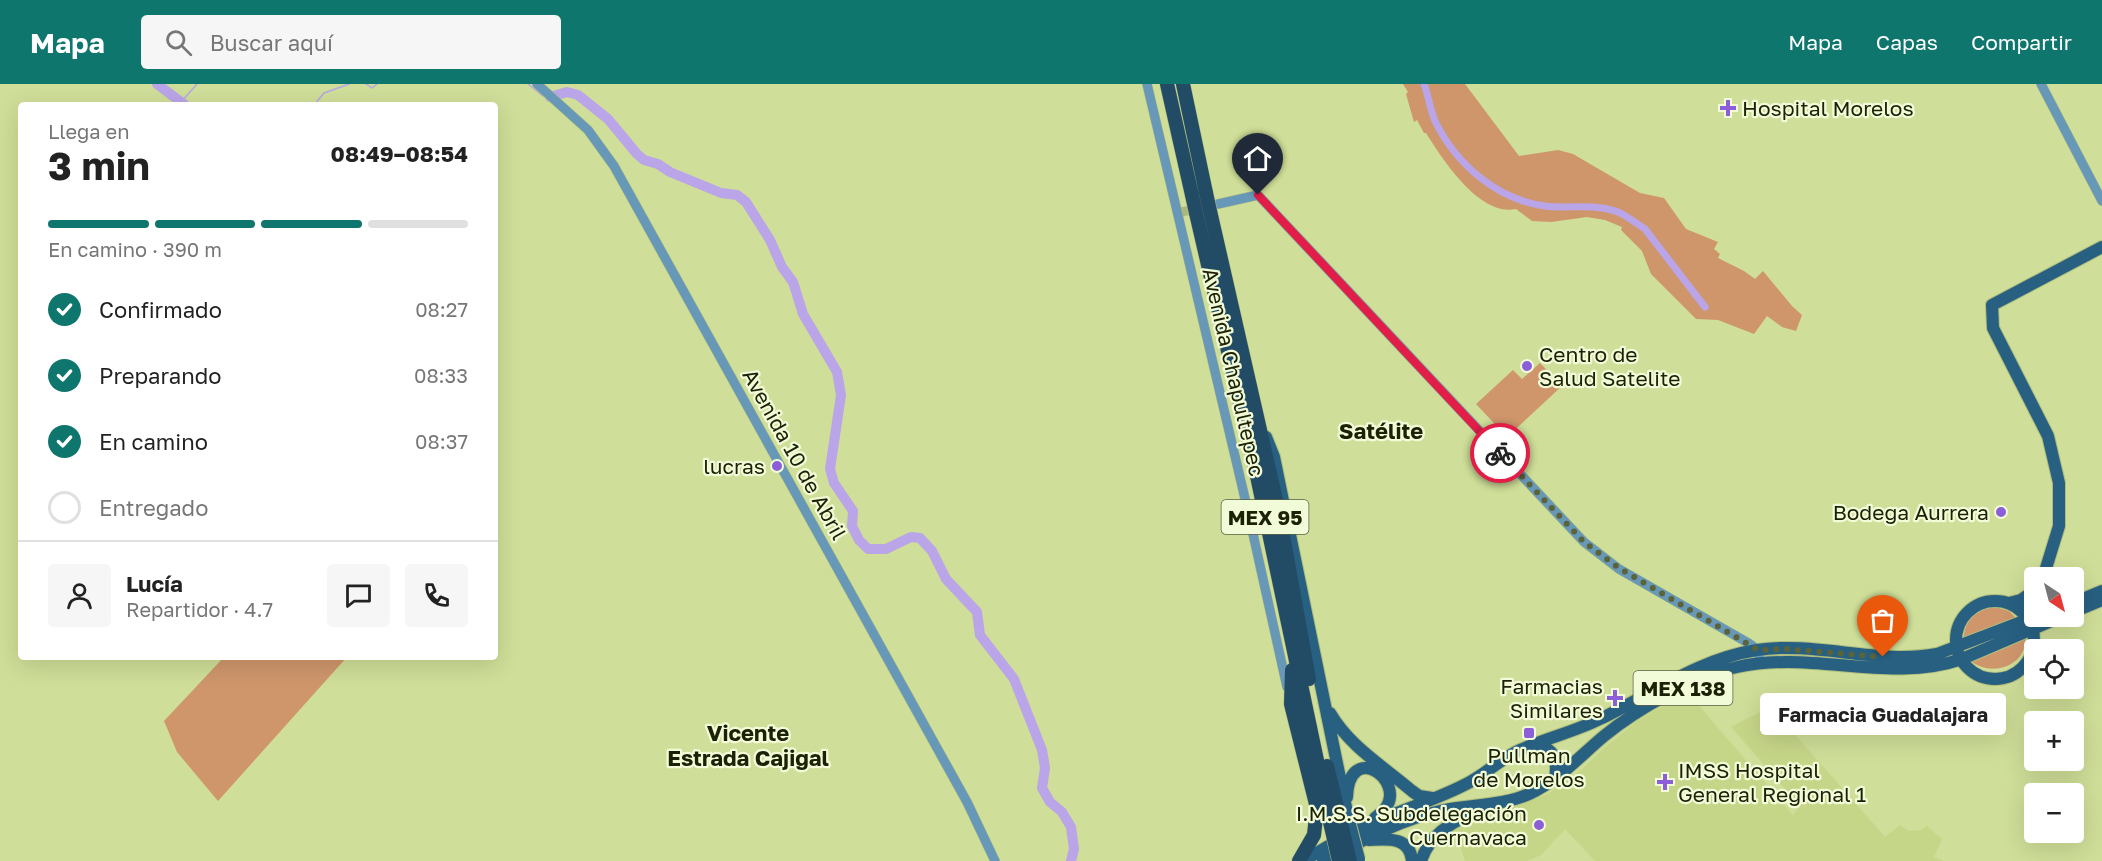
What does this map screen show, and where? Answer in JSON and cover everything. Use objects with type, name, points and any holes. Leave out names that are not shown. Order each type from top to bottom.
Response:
[{"type":"highway","name":"MEX 95","points":[[1167,84],[1199,194],[1208,209],[1279,513],[1314,707],[1341,817],[1339,861]]},
{"type":"highway","name":"MEX 95","points":[[1183,84],[1199,194]]},
{"type":"highway","name":"MEX 95","points":[[1208,209],[1257,476],[1293,647],[1341,817],[1357,860]]},
{"type":"highway","points":[[1293,647],[1292,704],[1317,808],[1314,835],[1301,861]]},
{"type":"main road","points":[[2047,567],[2059,526],[2059,483],[2048,436],[1993,328],[1992,305],[2102,247]]},
{"type":"main road","name":"MEX 95","points":[[1258,419],[1274,457],[1324,703],[1341,817]]},
{"type":"main road","points":[[2084,598],[2102,591]]},
{"type":"main road","points":[[1937,654],[1950,642],[1964,614],[1978,604],[1998,600],[2008,603],[2024,615]]},
{"type":"main road","points":[[2008,603],[2024,600]]},
{"type":"main road","points":[[2084,607],[2102,600]]},
{"type":"main road","name":"MEX 138","points":[[1323,861],[1407,821],[1444,810],[1484,805],[1527,795],[1555,779],[1631,716],[1710,676],[1759,656],[1787,649],[1900,658],[1937,654],[2024,625]]},
{"type":"main road","name":"MEX 138","points":[[1301,861],[1364,826],[1472,781],[1504,758],[1522,749],[1599,720],[1705,664],[1730,656],[1759,656],[1787,661],[1901,670],[1949,664],[2024,626]]},
{"type":"main road","points":[[1958,627],[1957,647],[1962,659],[1977,674]]},
{"type":"main road","points":[[2038,639],[2048,627]]},
{"type":"main road","points":[[1949,664],[1992,679],[2016,674],[2024,665]]},
{"type":"main road","points":[[1324,703],[1338,727],[1358,748],[1419,796],[1433,798]]},
{"type":"main road","points":[[1536,745],[1549,748],[1553,754],[1557,762],[1555,779]]},
{"type":"main road","points":[[1341,817],[1350,777],[1364,768],[1372,768],[1382,776],[1390,790],[1389,800],[1385,809],[1364,826]]},
{"type":"main road","points":[[1472,781],[1468,793],[1471,798],[1484,805]]},
{"type":"main road","points":[[1421,861],[1425,848],[1437,834],[1484,805]]},
{"type":"main road","points":[[1361,841],[1394,839],[1402,842],[1408,848],[1412,861]]},
{"type":"street","name":"Avenida 10 de Abril","points":[[537,84],[588,130],[614,166],[967,802],[995,861]]},
{"type":"street","name":"Avenida Chapultepec","points":[[1147,84],[1292,704]]},
{"type":"street","points":[[2041,84],[2102,201]]},
{"type":"street","points":[[1208,209],[1258,195],[1584,542],[1619,568],[1759,656]]},
{"type":"shaded area","points":[[1403,84],[1465,84],[1519,156],[1558,150],[1573,154],[1640,193],[1664,198],[1686,229],[1718,242],[1714,249],[1720,254],[1718,258],[1755,279],[1763,271],[1802,315],[1796,331],[1782,327],[1767,316],[1754,334],[1718,320],[1696,319],[1651,274],[1642,251],[1621,230],[1622,227],[1605,220],[1587,217],[1551,222],[1532,221],[1516,209],[1502,209],[1476,196],[1452,171],[1417,120],[1414,122],[1406,94],[1408,92]]},
{"type":"shaded area","points":[[1540,363],[1562,386],[1507,437],[1476,404],[1513,370],[1522,379]]},
{"type":"shaded area","points":[[1992,606],[2009,611],[2016,618],[1964,638],[1966,626],[1972,617]]},
{"type":"shaded area","points":[[2026,637],[2020,656],[2006,666],[1997,669],[1987,668],[1969,660]]},
{"type":"shaded area","points":[[221,660],[344,660],[218,801],[177,752],[164,721]]},
{"type":"shaded area","name":"IMSS Hospital General Regional 1","points":[[1687,696],[1695,701],[1793,815],[1800,806],[1731,727],[1773,705],[1777,714],[1885,837],[1900,825],[1909,831],[1921,830],[1927,826],[1942,839],[1934,857],[1944,861],[1595,861],[1565,829],[1541,855],[1527,861],[1465,861],[1454,828],[1548,794],[1581,770],[1636,722],[1676,698]]},
{"type":"waterway","points":[[157,84],[181,102]]},
{"type":"waterway","points":[[181,102],[197,84]]},
{"type":"waterway","points":[[316,102],[324,93],[349,84]]},
{"type":"waterway","points":[[366,84],[372,88],[377,84]]},
{"type":"waterway","points":[[528,84],[543,96]]},
{"type":"waterway","points":[[1424,84],[1434,118],[1445,138],[1455,153],[1481,178],[1495,188],[1528,202],[1554,207],[1609,209],[1625,216],[1645,229],[1705,307]]},
{"type":"waterway","points":[[550,97],[567,92],[578,95],[608,119],[644,160],[658,164],[670,172],[721,193],[737,195],[746,202],[770,240],[782,267],[793,282],[803,314],[837,372],[841,395],[830,469],[834,483],[853,511],[852,526],[859,540],[868,549],[886,549],[911,537],[920,538],[932,551],[946,579],[977,612],[980,635],[1014,679],[1042,750],[1045,768],[1042,788],[1050,802],[1062,812],[1071,827],[1074,849],[1071,861]]},
{"type":"tunnel","points":[[1181,212],[1201,208]]},
{"type":"way so far","points":[[1500,453],[1584,542],[1607,560],[1758,650],[1787,649],[1883,657]]},
{"type":"place","name":"Hospital Morelos","points":[[1728,108]]},
{"type":"place","name":"Centro de Salud Satelite","points":[[1527,366]]},
{"type":"place","name":"lucras","points":[[777,466]]},
{"type":"place","name":"Bodega Aurrera","points":[[2001,512]]},
{"type":"place","name":"Farmacia Guadalajara","points":[[1883,657]]},
{"type":"place","name":"Farmacias Similares","points":[[1615,698]]},
{"type":"place","name":"Pullman de Morelos","points":[[1529,733]]},
{"type":"place","name":"IMSS Hospital General Regional 1","points":[[1665,782]]},
{"type":"place","name":"I.M.S.S. Subdelegación Cuernavaca","points":[[1539,825]]},
{"type":"district","name":"Satélite","points":[[1381,430]]},
{"type":"district","name":"Vicente Estrada Cajigal","points":[[748,744]]},
{"type":"route","points":[[1258,195],[1500,453]]}]
